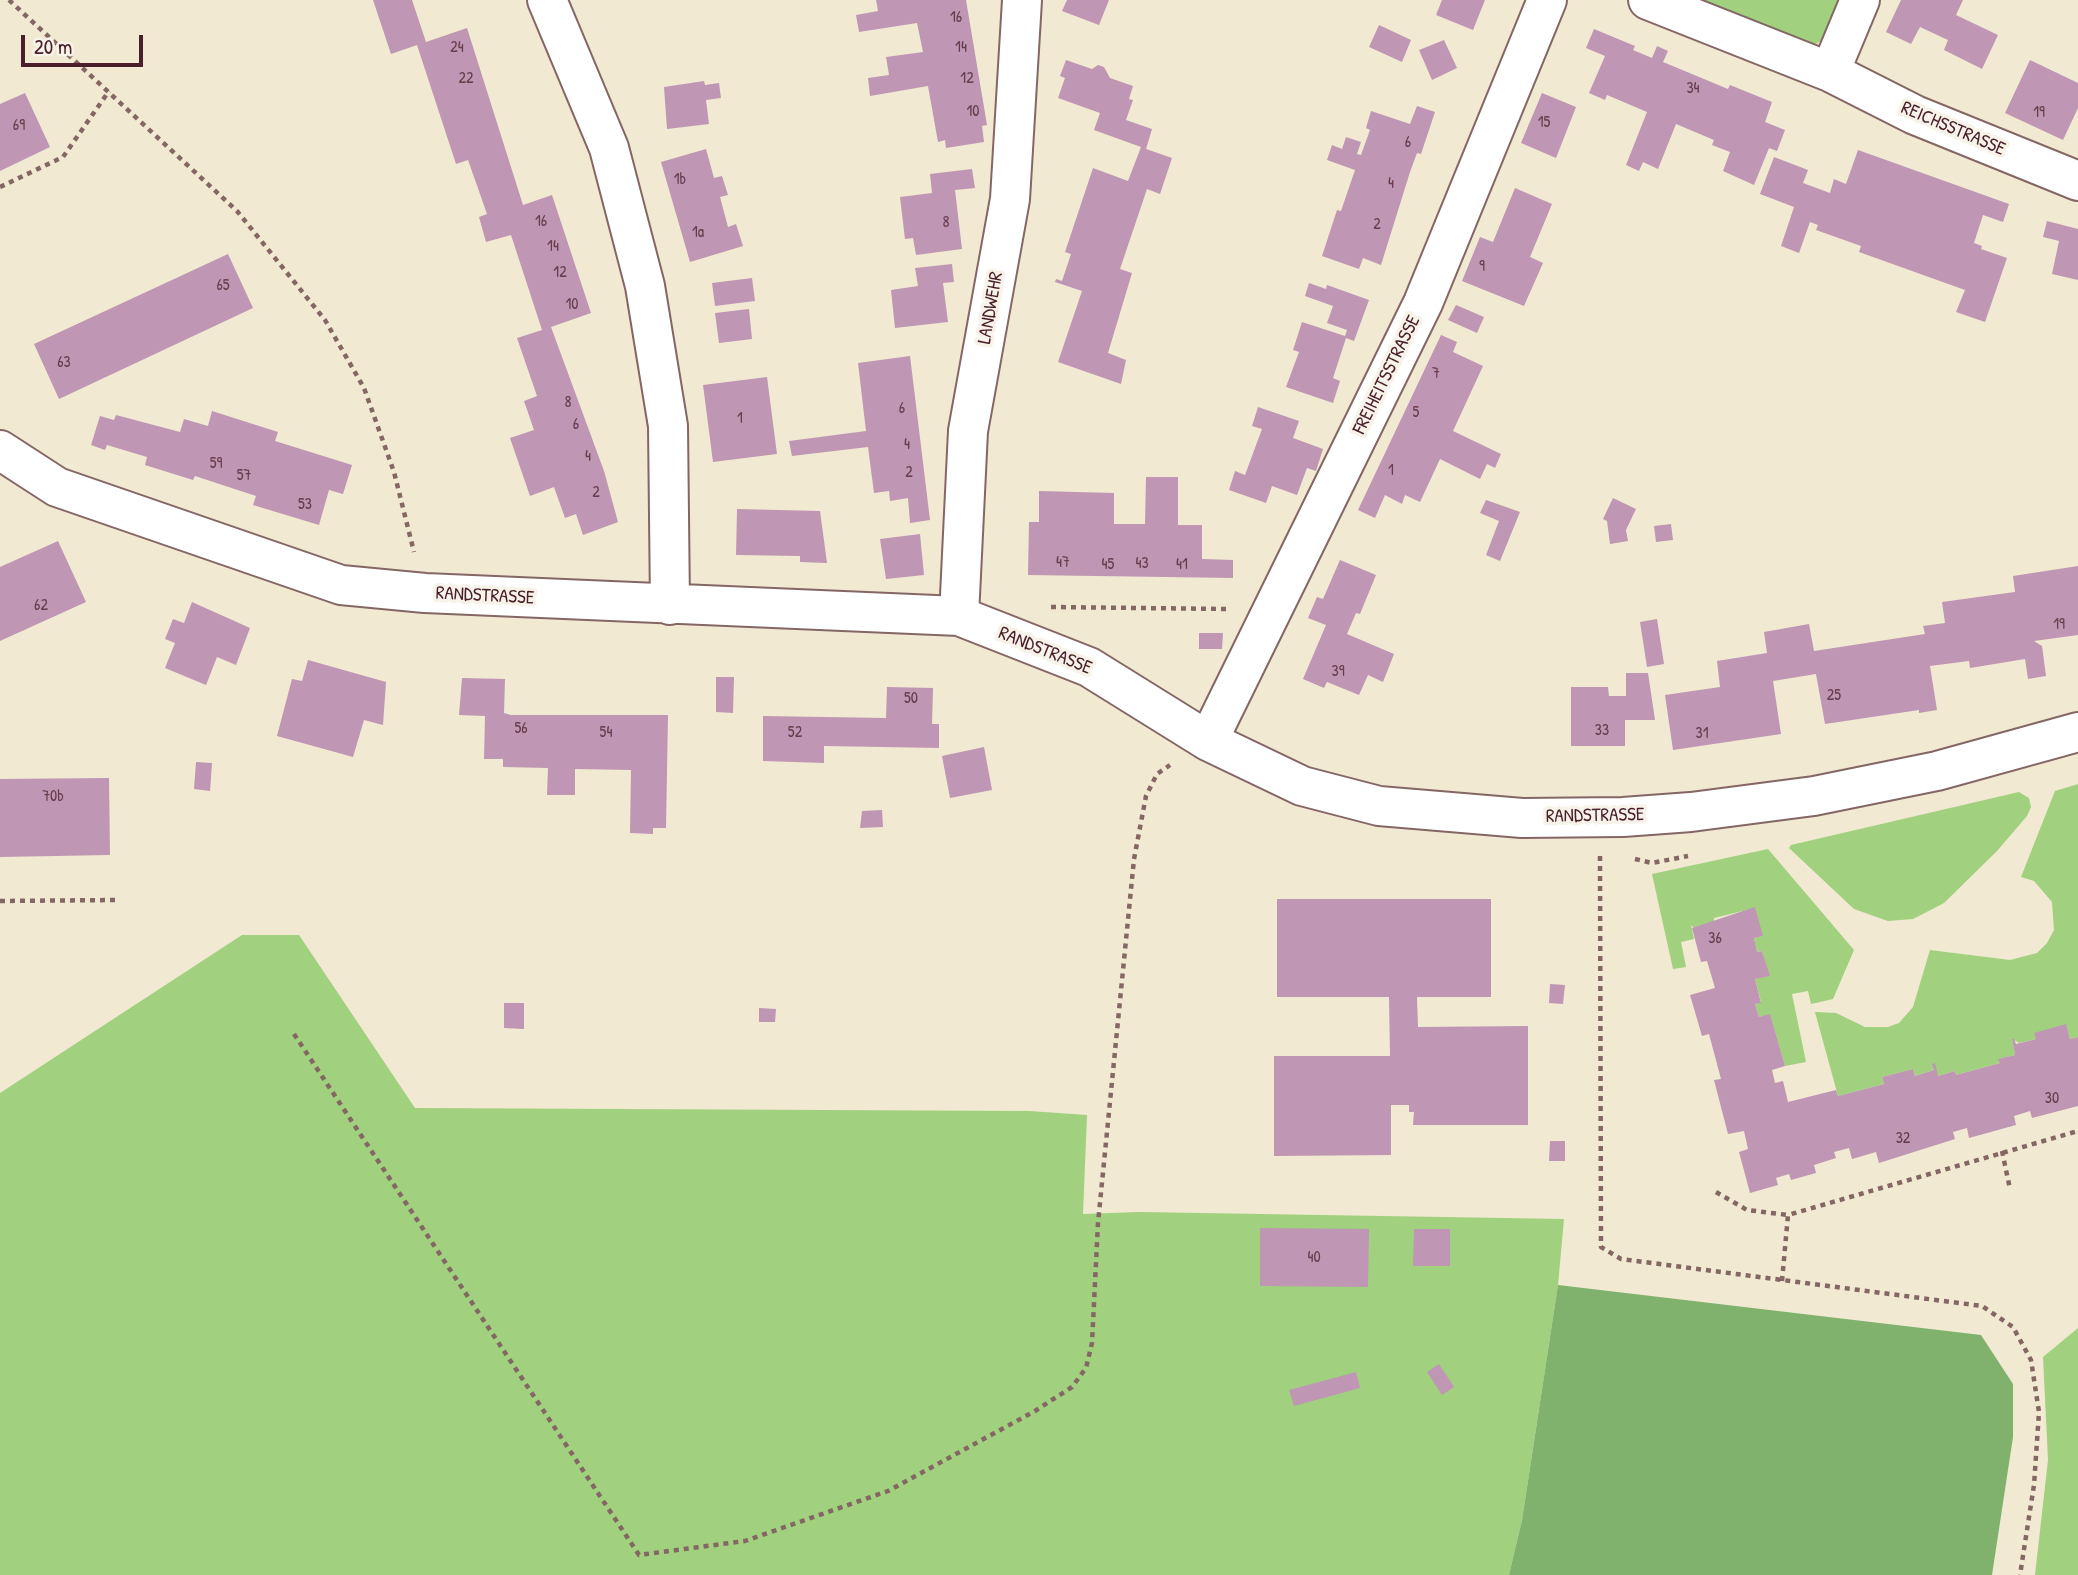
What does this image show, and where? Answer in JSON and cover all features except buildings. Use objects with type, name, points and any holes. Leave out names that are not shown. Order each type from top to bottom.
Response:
[{"type":"street","points":[[547,0],[610,148],[645,286],[668,426],[670,605]]},
{"type":"street","name":"LANDWEHR","points":[[959,617],[968,431],[1010,199],[1022,0]]},
{"type":"street","name":"FREIHEITSSTRASSE","points":[[1208,741],[1270,609],[1423,303],[1547,0]]},
{"type":"street","name":"REICHSSTRASSE","points":[[1648,0],[1830,72],[1915,115],[2078,181]]},
{"type":"street","points":[[1830,72],[1860,0]]},
{"type":"street","name":"RANDSTRASSE","points":[[0,450],[57,487],[341,584],[425,593],[959,617],[1089,667],[1208,741],[1302,786],[1379,806],[1522,818],[1691,812],[1814,796],[1937,771],[2078,732]]},
{"type":"path","points":[[9,0],[237,211],[325,320],[364,388],[394,472],[425,593]]},
{"type":"path","points":[[0,187],[63,157],[109,91]]},
{"type":"path","points":[[1015,638],[1040,607],[1270,609]]},
{"type":"path","points":[[294,1034],[639,1555],[744,1541],[888,1491],[1035,1411],[1072,1387],[1086,1368],[1092,1343],[1098,1223],[1134,859],[1146,796],[1157,774],[1208,741]]},
{"type":"path","points":[[1601,817],[1601,1247],[1620,1259],[1982,1306],[2013,1327],[2031,1360],[2039,1412],[2034,1485],[2020,1575]]},
{"type":"path","points":[[0,901],[117,900]]},
{"type":"path","points":[[1716,1192],[1747,1210],[1788,1215],[2078,1131]]},
{"type":"path","points":[[2002,1152],[2010,1189]]},
{"type":"path","points":[[1782,1280],[1788,1215]]},
{"type":"green space","points":[[1693,0],[1844,0],[1831,35],[1814,45],[1803,47]]},
{"type":"green space","points":[[2078,784],[2078,1037],[2070,1039],[2066,1025],[2036,1039],[2019,1043],[2012,1039],[2015,1055],[1999,1059],[2000,1063],[1956,1075],[1955,1071],[1938,1076],[1933,1063],[1934,1070],[1915,1076],[1913,1069],[1882,1077],[1884,1084],[1838,1096],[1815,1012],[1836,1013],[1865,1027],[1888,1027],[1899,1023],[1913,1007],[1930,950],[2010,960],[2037,953],[2047,943],[2054,930],[2052,902],[2034,881],[2021,877],[2055,791]]},
{"type":"green space","points":[[2019,792],[2029,798],[2031,807],[2027,816],[1997,851],[1944,903],[1913,919],[1888,921],[1854,909],[1789,848],[1791,845]]},
{"type":"green space","points":[[1768,849],[1854,950],[1833,999],[1811,1004],[1808,991],[1792,994],[1806,1062],[1785,1066],[1770,1015],[1759,1017],[1755,1004],[1761,1002],[1755,979],[1769,975],[1762,951],[1757,952],[1754,938],[1762,936],[1755,908],[1714,918],[1714,922],[1694,928],[1691,925],[1694,939],[1681,942],[1686,967],[1673,969],[1652,874]]},
{"type":"green space","points":[[242,935],[299,935],[415,1108],[1029,1111],[1087,1115],[1083,1214],[1139,1212],[1564,1219],[1558,1285],[1522,1520],[1509,1575],[0,1575],[0,1093]]},
{"type":"green space","points":[[1558,1285],[1981,1335],[2013,1384],[2013,1437],[1992,1575],[1509,1575],[1522,1520]]},
{"type":"green space","points":[[2078,1328],[2078,1575],[2035,1575],[2048,1460],[2043,1357]]}]
